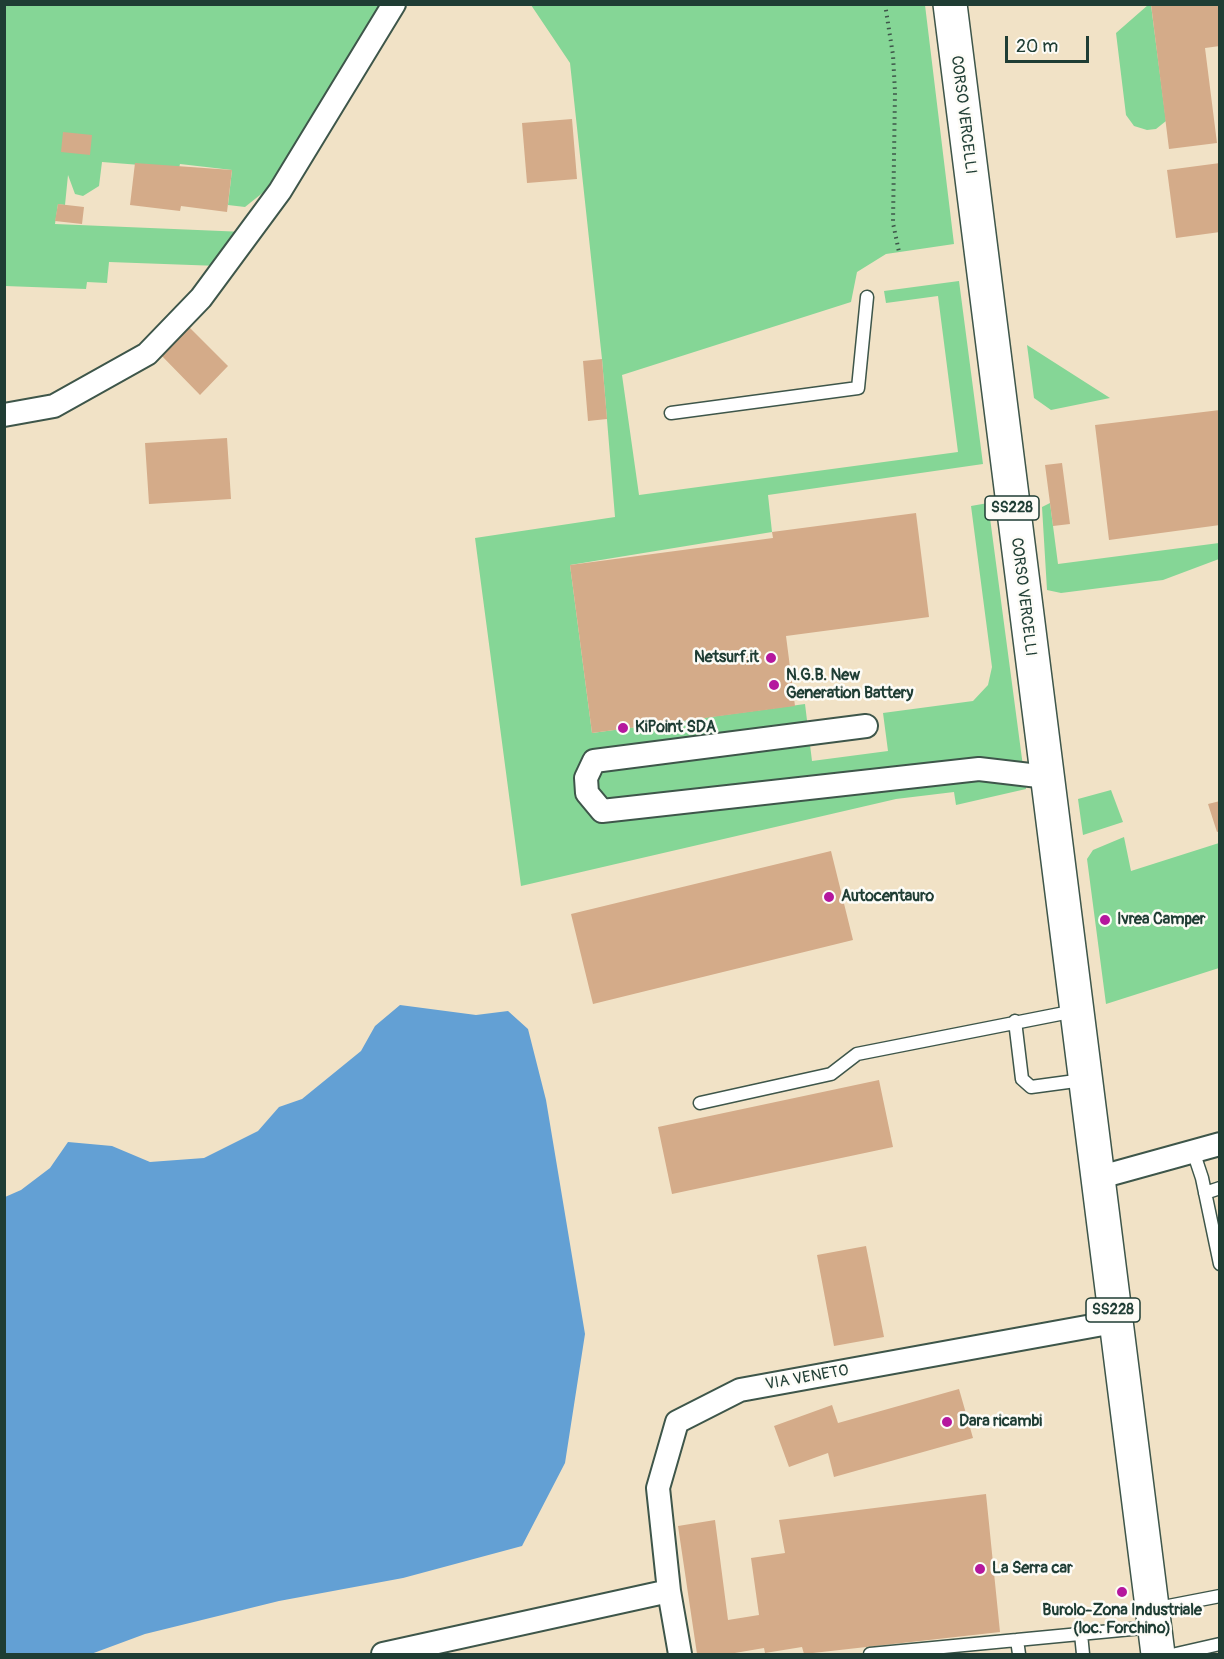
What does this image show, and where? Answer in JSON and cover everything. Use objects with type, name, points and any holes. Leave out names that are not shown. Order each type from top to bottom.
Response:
[{"type":"main road","name":"CORSO VERCELLI","points":[[950,4],[1076,1011]]},
{"type":"main road","name":"SS228","points":[[1076,1011],[1155,1630]]},
{"type":"street","points":[[4,416],[54,406],[147,354],[201,298],[280,191],[394,4]]},
{"type":"street","points":[[866,726],[594,761],[586,778],[587,793],[602,811],[979,769],[1047,777]]},
{"type":"street","points":[[1097,1178],[1220,1144]]},
{"type":"street","name":"VIA VENETO","points":[[680,1654],[669,1591],[658,1488],[677,1422],[740,1390],[1114,1322]]},
{"type":"street","points":[[383,1654],[669,1591]]},
{"type":"lane","points":[[671,413],[858,388],[867,297]]},
{"type":"lane","points":[[700,1103],[831,1074],[857,1054],[1015,1021],[1076,1011]]},
{"type":"lane","points":[[1015,1021],[1022,1078],[1031,1087],[1084,1080]]},
{"type":"lane","points":[[1193,1151],[1205,1192],[1220,1264]]},
{"type":"lane","points":[[1205,1192],[1220,1188]]},
{"type":"lane","points":[[870,1654],[1081,1634],[1155,1630],[1220,1596]]},
{"type":"lane","points":[[1081,1634],[1083,1654]]},
{"type":"lane","points":[[1017,1640],[1019,1654]]},
{"type":"lane","points":[[1176,1654],[1220,1644]]},
{"type":"path","points":[[885,4],[894,74],[893,223],[899,252]]},
{"type":"green space","points":[[4,5],[384,5],[265,191],[245,207],[228,205],[232,170],[180,164],[179,168],[102,162],[99,186],[83,196],[75,194],[68,175],[65,205],[58,204],[55,224],[245,232],[219,266],[109,262],[107,283],[87,282],[86,289],[5,286]]},
{"type":"green space","points":[[531,5],[925,5],[954,244],[886,254],[857,272],[851,302],[622,375],[639,495],[958,452],[938,296],[886,303],[884,291],[959,281],[983,464],[768,495],[772,532],[570,565],[592,733],[805,704],[812,761],[888,751],[883,713],[973,701],[988,685],[992,667],[971,506],[988,503],[1026,789],[956,805],[954,792],[896,799],[521,886],[475,538],[615,517],[602,359],[570,63]]},
{"type":"green space","points":[[1148,5],[1151,5],[1166,121],[1156,129],[1147,130],[1134,126],[1126,115],[1116,33]]},
{"type":"green space","points":[[1027,345],[1110,398],[1051,410],[1034,398]]},
{"type":"green space","points":[[1050,503],[1058,564],[1219,543],[1219,559],[1163,580],[1061,593],[1047,590],[1042,507]]},
{"type":"green space","points":[[1111,790],[1123,822],[1083,835],[1078,799]]},
{"type":"green space","points":[[1124,837],[1131,871],[1219,843],[1219,968],[1106,1004],[1087,859],[1093,850]]},
{"type":"water","points":[[400,1005],[476,1015],[508,1011],[528,1029],[546,1100],[585,1334],[565,1463],[522,1546],[403,1578],[279,1601],[145,1634],[91,1654],[5,1654],[5,1197],[21,1190],[50,1168],[68,1142],[112,1146],[150,1162],[204,1158],[258,1131],[279,1107],[302,1099],[361,1051],[375,1026]]},
{"type":"building","points":[[1151,4],[1220,4],[1220,46],[1205,48],[1217,143],[1169,149]]},
{"type":"building","points":[[572,119],[577,179],[527,183],[522,123]]},
{"type":"building","points":[[63,132],[92,135],[90,155],[61,152]]},
{"type":"building","points":[[135,163],[232,170],[227,212],[181,206],[180,211],[130,205]]},
{"type":"building","points":[[1220,163],[1220,232],[1176,238],[1167,170]]},
{"type":"building","points":[[58,204],[84,207],[82,224],[55,221]]},
{"type":"building","points":[[187,325],[228,366],[200,395],[159,353]]},
{"type":"building","points":[[602,359],[607,419],[588,421],[583,361]]},
{"type":"building","points":[[1220,410],[1220,525],[1109,540],[1095,425]]},
{"type":"building","points":[[227,438],[231,499],[149,504],[145,443]]},
{"type":"building","points":[[1062,463],[1070,524],[1053,526],[1045,465]]},
{"type":"building","points":[[916,513],[929,617],[786,636],[795,706],[592,733],[570,565],[773,538],[772,532]]},
{"type":"building","points":[[1220,801],[1220,831],[1217,832],[1208,804]]},
{"type":"building","points":[[831,851],[853,940],[593,1004],[571,914]]},
{"type":"building","points":[[879,1080],[893,1147],[672,1194],[658,1127]]},
{"type":"building","points":[[866,1246],[884,1337],[834,1346],[817,1255]]},
{"type":"building","points":[[959,1389],[973,1438],[834,1477],[828,1453],[789,1467],[774,1426],[832,1405],[838,1423]]},
{"type":"building","points":[[986,1494],[1000,1632],[804,1654],[802,1647],[765,1653],[764,1648],[729,1654],[697,1654],[678,1526],[715,1520],[728,1620],[759,1615],[751,1558],[785,1553],[779,1520]]},
{"type":"place","name":"Netsurf.it","points":[[771,658]]},
{"type":"place","name":"N.G.B. New Generation Battery","points":[[774,685]]},
{"type":"place","name":"KiPoint SDA","points":[[623,728]]},
{"type":"place","name":"Autocentauro","points":[[829,897]]},
{"type":"place","name":"Ivrea Camper","points":[[1105,920]]},
{"type":"place","name":"Dara ricambi","points":[[947,1422]]},
{"type":"place","name":"La Serra car","points":[[980,1569]]},
{"type":"place","name":"Burolo-Zona Industriale (loc. Forchino)","points":[[1122,1592]]}]
